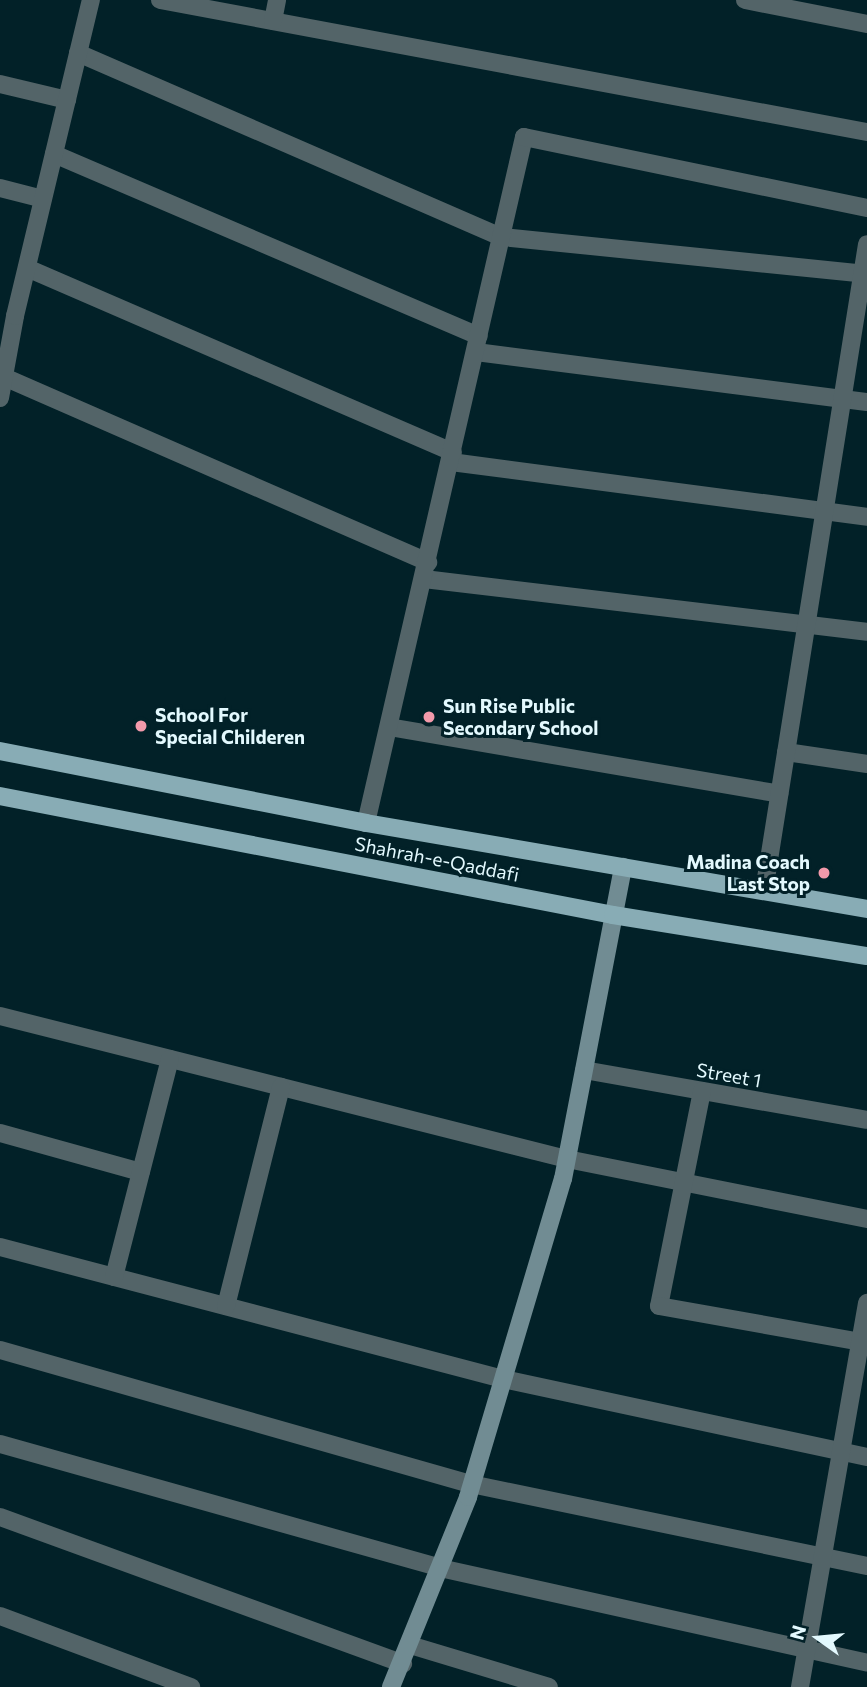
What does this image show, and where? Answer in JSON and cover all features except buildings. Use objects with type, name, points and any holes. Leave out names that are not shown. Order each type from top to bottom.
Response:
[{"type":"main road","name":"Shahrah-e-Qaddafi","points":[[0,751],[366,823],[867,909]]},
{"type":"main road","name":"Shahrah-e-Qaddafi","points":[[0,796],[613,915],[867,956]]},
{"type":"street","points":[[0,398],[8,314],[27,268],[91,0]]},
{"type":"street","points":[[160,0],[867,132]]},
{"type":"street","points":[[273,21],[277,0]]},
{"type":"street","points":[[745,0],[867,24]]},
{"type":"street","points":[[78,53],[502,237],[864,273]]},
{"type":"street","points":[[0,84],[67,100]]},
{"type":"street","points":[[366,823],[524,137],[867,208]]},
{"type":"street","points":[[54,154],[478,344],[867,402]]},
{"type":"street","points":[[0,188],[43,199]]},
{"type":"street","points":[[764,891],[867,244]]},
{"type":"street","points":[[27,268],[452,457],[867,517]]},
{"type":"street","points":[[4,377],[426,570],[867,632]]},
{"type":"street","points":[[389,727],[779,794]]},
{"type":"street","points":[[786,752],[867,764]]},
{"type":"street","points":[[391,1687],[403,1664],[471,1484],[567,1159],[623,867]]},
{"type":"street","points":[[0,1016],[567,1159],[867,1219]]},
{"type":"street","points":[[114,1277],[170,1059]]},
{"type":"street","name":"Street 1","points":[[584,1070],[867,1121]]},
{"type":"street","points":[[226,1306],[281,1087]]},
{"type":"street","points":[[702,1091],[659,1306],[864,1343]]},
{"type":"street","points":[[0,1133],[141,1172]]},
{"type":"street","points":[[0,1247],[503,1380],[867,1457]]},
{"type":"street","points":[[800,1687],[841,1452],[864,1343],[867,1303]]},
{"type":"street","points":[[0,1350],[471,1484],[867,1566]]},
{"type":"street","points":[[0,1444],[440,1568],[867,1663]]},
{"type":"street","points":[[0,1517],[403,1664]]},
{"type":"street","points":[[0,1616],[191,1687]]},
{"type":"street","points":[[410,1645],[550,1687]]},
{"type":"place","name":"Sun Rise Public Secondary School","points":[[429,717]]},
{"type":"place","name":"School For Special Childeren","points":[[141,726]]},
{"type":"place","name":"Madina Coach Last Stop","points":[[824,873]]}]
